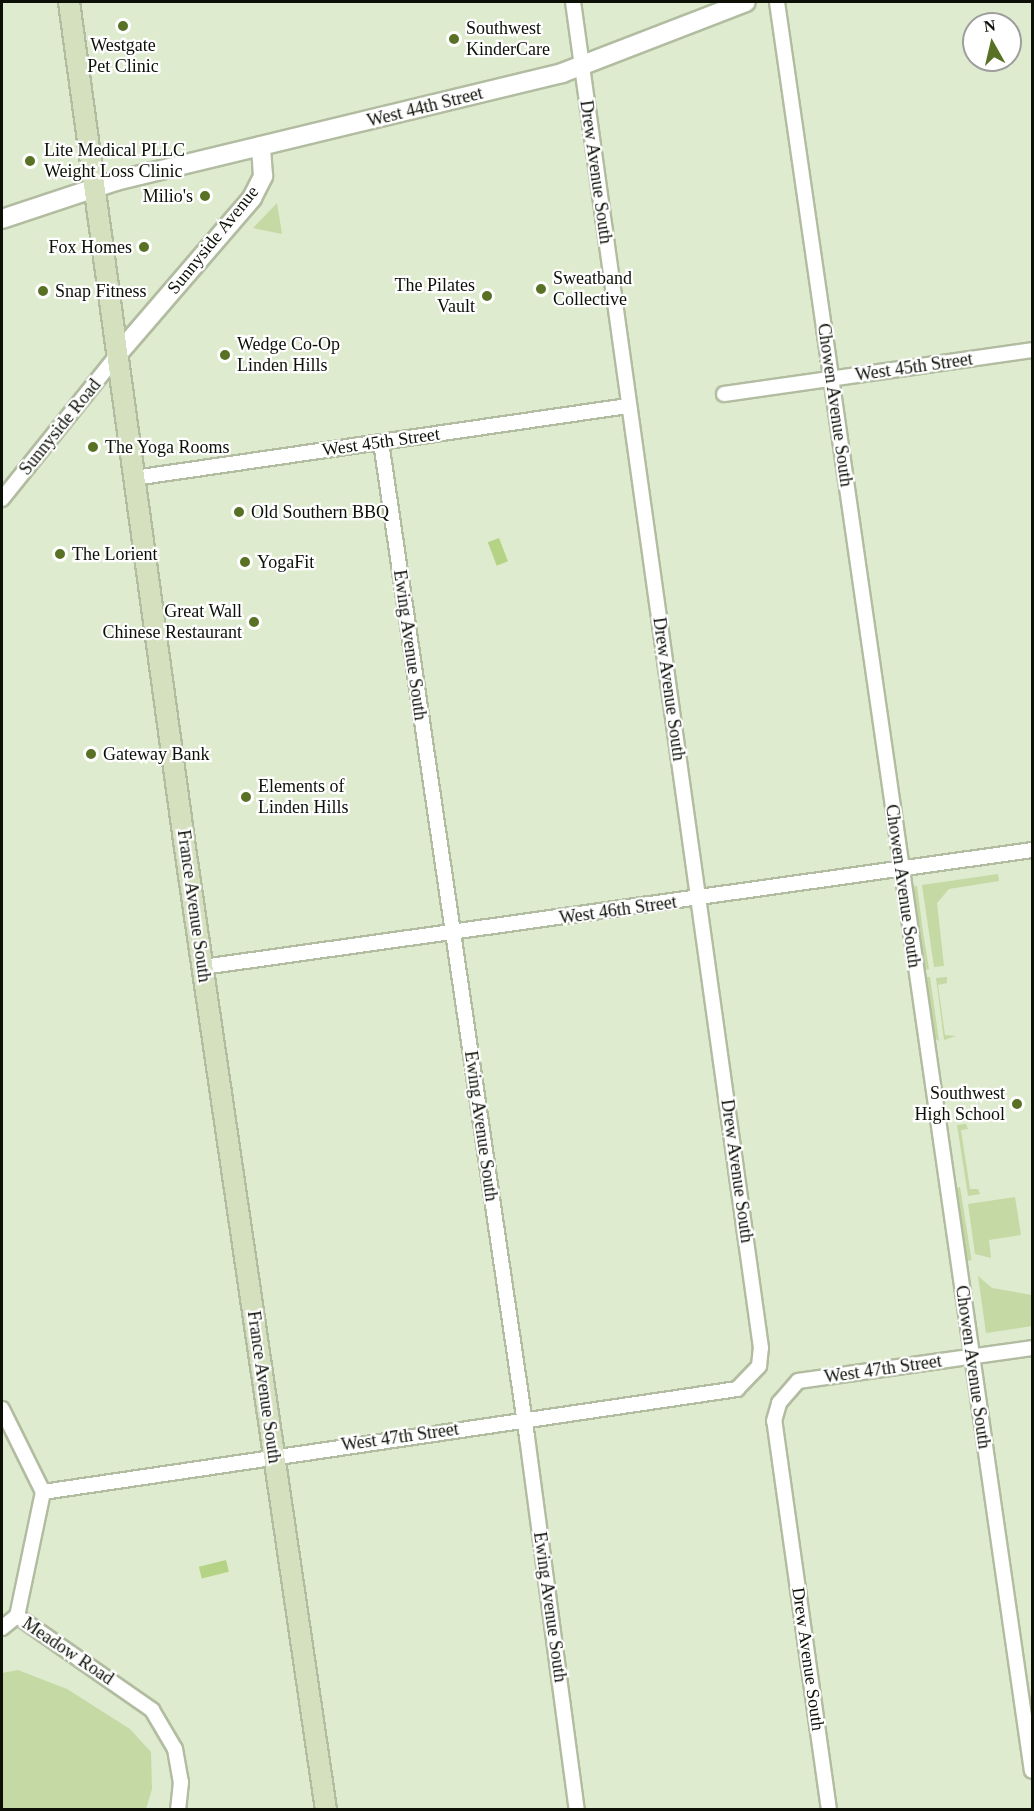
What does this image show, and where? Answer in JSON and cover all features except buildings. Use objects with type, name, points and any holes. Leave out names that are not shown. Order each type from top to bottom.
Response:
[{"type":"main road","name":"France Avenue South","points":[[69,2],[203,967],[326,1809]]},
{"type":"street","name":"Drew Avenue South","points":[[573,2],[761,1348],[752,1375]]},
{"type":"street","name":"West 44th Street","points":[[2,219],[96,188],[582,66],[746,2]]},
{"type":"street","name":"Chowen Avenue South","points":[[777,2],[900,869],[1032,1771]]},
{"type":"street","name":"Sunnyside Avenue","points":[[118,354],[252,198],[263,176],[261,146]]},
{"type":"street","name":"West 45th Street","points":[[724,394],[1032,350]]},
{"type":"street","name":"Sunnyside Road","points":[[2,499],[118,354]]},
{"type":"street","name":"West 45th Street","points":[[134,478],[628,406]]},
{"type":"street","name":"Ewing Avenue South","points":[[381,442],[524,1419],[577,1809]]},
{"type":"street","name":"West 46th Street","points":[[203,967],[1032,850]]},
{"type":"street","name":"West 47th Street","points":[[779,1403],[798,1381],[1032,1348]]},
{"type":"street","name":"West 47th Street","points":[[43,1492],[273,1455],[736,1389],[752,1375]]},
{"type":"street","name":"Drew Avenue South","points":[[779,1403],[774,1422],[829,1809]]},
{"type":"street","points":[[2,1409],[43,1492]]},
{"type":"street","name":"Meadow Road","points":[[43,1492],[17,1616],[152,1710],[175,1749],[181,1782],[178,1809]]},
{"type":"street","points":[[2,1628],[17,1616]]},
{"type":"shaded area","points":[[277,203],[282,234],[253,228]]},
{"type":"shaded area","points":[[499,538],[508,561],[497,566],[488,542]]},
{"type":"shaded area","points":[[998,874],[999,881],[949,889],[937,903],[944,966],[934,967],[922,885]]},
{"type":"shaded area","points":[[917,886],[929,969],[925,970],[912,887]]},
{"type":"shaded area","points":[[925,977],[930,977],[939,1041],[934,1038]]},
{"type":"shaded area","points":[[947,977],[947,983],[938,985],[945,1035],[956,1036],[944,1040],[936,978]]},
{"type":"shaded area","points":[[966,1124],[968,1129],[961,1130],[970,1189],[978,1189],[980,1194],[968,1196],[957,1125]]},
{"type":"shaded area","points":[[960,1187],[972,1260],[968,1261],[956,1188]]},
{"type":"shaded area","points":[[1015,1197],[1021,1235],[989,1240],[991,1258],[975,1254],[968,1204]]},
{"type":"shaded area","points":[[978,1276],[992,1288],[1032,1295],[1032,1326],[986,1333]]},
{"type":"shaded area","points":[[226,1560],[229,1572],[202,1578],[199,1567]]},
{"type":"shaded area","points":[[18,1670],[67,1689],[130,1729],[151,1752],[152,1789],[146,1809],[2,1809],[2,1673]]},
{"type":"place","name":"Westgate Pet Clinic","points":[[123,26]]},
{"type":"place","name":"Southwest KinderCare","points":[[454,39]]},
{"type":"place","name":"Lite Medical PLLC Weight Loss Clinic","points":[[30,161]]},
{"type":"place","name":"Milio's","points":[[205,196]]},
{"type":"place","name":"Fox Homes","points":[[144,247]]},
{"type":"place","name":"Sweatband Collective","points":[[541,289]]},
{"type":"place","name":"Snap Fitness","points":[[43,291]]},
{"type":"place","name":"The Pilates Vault","points":[[487,296]]},
{"type":"place","name":"Wedge Co-Op Linden Hills","points":[[225,355]]},
{"type":"place","name":"The Yoga Rooms","points":[[93,447]]},
{"type":"place","name":"Old Southern BBQ","points":[[239,512]]},
{"type":"place","name":"The Lorient","points":[[60,554]]},
{"type":"place","name":"YogaFit","points":[[245,562]]},
{"type":"place","name":"Great Wall Chinese Restaurant","points":[[254,622]]},
{"type":"place","name":"Gateway Bank","points":[[91,754]]},
{"type":"place","name":"Elements of Linden Hills","points":[[246,797]]},
{"type":"place","name":"Southwest High School","points":[[1017,1104]]}]
